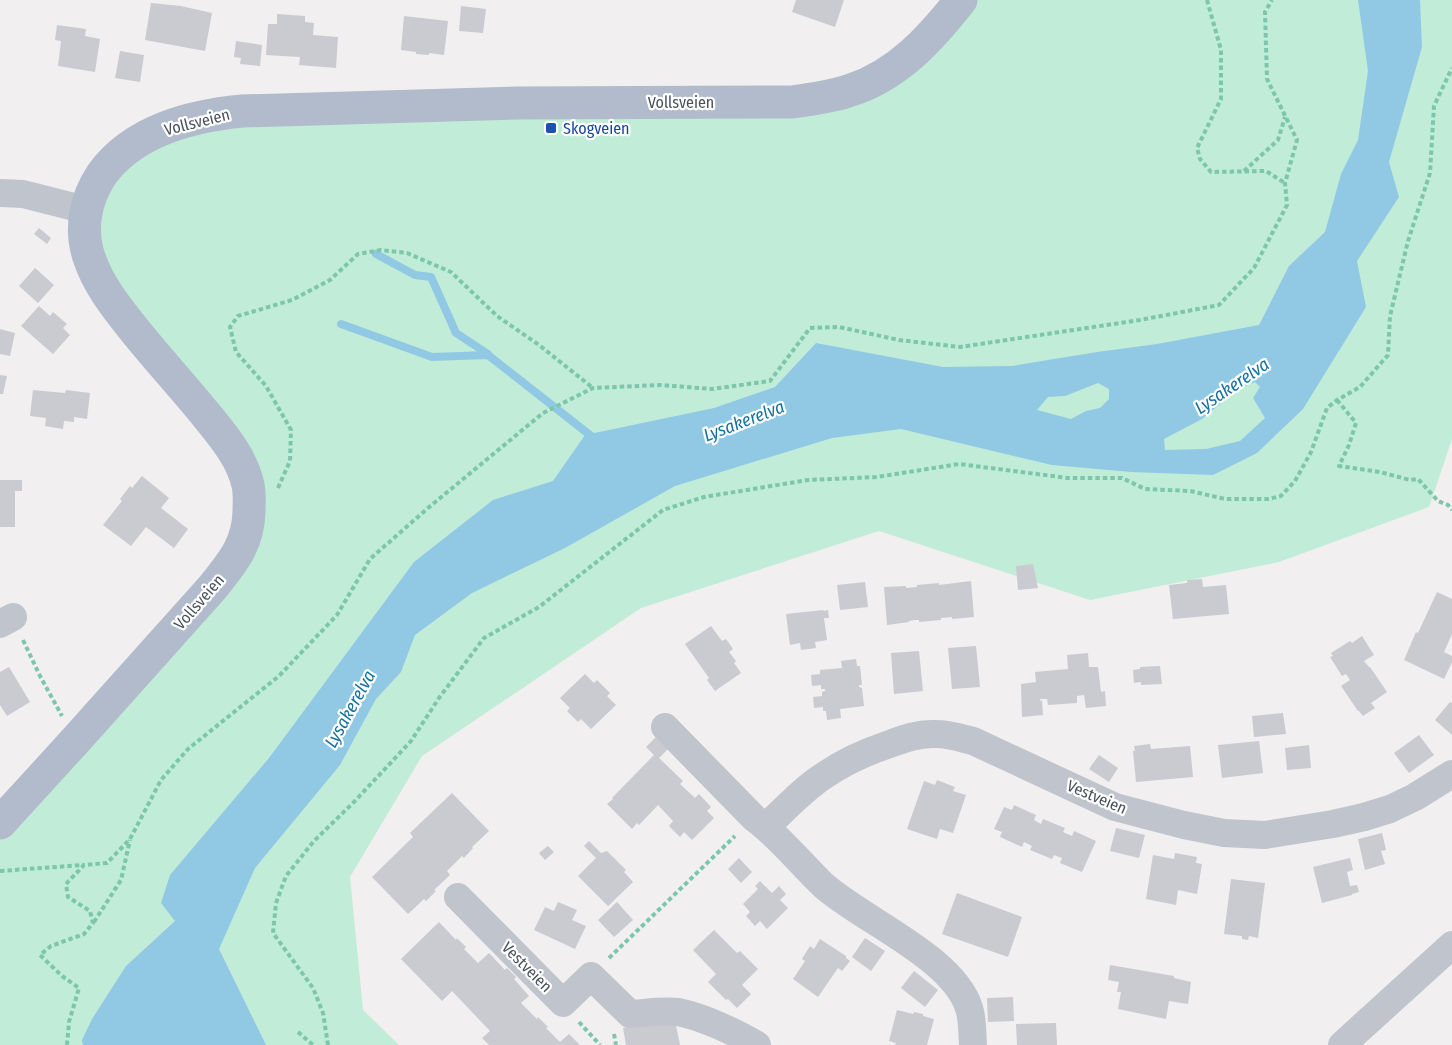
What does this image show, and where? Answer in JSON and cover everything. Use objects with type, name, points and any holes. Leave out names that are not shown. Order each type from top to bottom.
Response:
[{"type":"main road","name":"Vollsveien","points":[[0,823],[212,588],[233,562],[245,540],[249,521],[248,487],[242,467],[229,444],[112,302],[89,259],[85,237],[86,210],[94,187],[111,162],[135,143],[165,128],[217,114],[242,111],[519,103],[792,102],[829,96],[872,83],[893,70],[931,35],[961,0]]},
{"type":"street","points":[[0,193],[23,194],[86,210]]},
{"type":"street","points":[[665,727],[824,886],[898,936],[949,976],[969,1008],[973,1045]]},
{"type":"street","name":"Vestveien","points":[[760,822],[825,775],[850,760],[907,737],[935,734],[953,735],[973,741],[1115,807],[1224,833],[1265,835],[1364,817],[1415,797],[1452,774]]},
{"type":"street","name":"Vestveien","points":[[458,897],[563,1003],[591,976]]},
{"type":"street","points":[[1342,1045],[1452,945]]},
{"type":"street","points":[[591,976],[630,1014],[679,1012],[741,1035],[757,1045]]},
{"type":"path","points":[[1207,0],[1221,50],[1221,99],[1197,148],[1200,159],[1211,172],[1266,171],[1285,183]]},
{"type":"path","points":[[67,1045],[69,1022],[79,988],[62,976],[40,955],[51,946],[84,934],[93,923],[121,880],[130,839],[161,780],[188,749],[279,676],[337,615],[370,559],[543,413],[593,388],[660,385],[712,389],[770,381],[810,328],[839,327],[899,339],[960,347],[1219,305],[1254,268],[1287,205],[1285,183],[1297,140],[1267,79],[1265,12],[1272,0]]},
{"type":"path","points":[[328,1045],[322,1013],[313,988],[273,933],[276,903],[286,876],[314,841],[411,741],[439,698],[484,638],[539,607],[663,510],[704,497],[808,480],[878,477],[958,464],[1068,478],[1122,478],[1145,489],[1190,491],[1225,499],[1268,499],[1281,496],[1295,481],[1311,452],[1328,408],[1360,387],[1388,354],[1390,316],[1408,241],[1430,173],[1434,106],[1452,68]]},
{"type":"path","points":[[1243,172],[1278,140],[1285,116]]},
{"type":"path","points":[[249,506],[278,488],[290,461],[291,430],[266,386],[236,352],[230,327],[238,316],[292,300],[330,280],[358,254],[381,250],[406,253],[451,272],[497,316],[539,345],[593,388]]},
{"type":"path","points":[[1337,400],[1356,423],[1339,466],[1380,472],[1410,480],[1418,479],[1438,501],[1448,505],[1452,510]]},
{"type":"path","points":[[6,620],[75,741]]},
{"type":"path","points":[[591,976],[760,822]]},
{"type":"path","points":[[0,871],[106,863],[130,839]]},
{"type":"path","points":[[84,865],[66,884],[68,897],[90,911],[93,923]]},
{"type":"path","points":[[298,1032],[313,1045]]},
{"type":"green space","points":[[961,0],[1452,0],[1452,439],[1429,507],[1279,562],[1090,600],[879,531],[641,608],[422,756],[350,877],[363,1010],[399,1045],[0,1045],[0,822],[212,588],[249,505],[89,259],[94,187],[195,119],[829,96]]},
{"type":"water","name":"Lysakerelva","points":[[1358,0],[1420,0],[1422,47],[1389,162],[1399,197],[1357,261],[1366,307],[1303,409],[1257,453],[1213,475],[1131,472],[1052,465],[901,429],[832,438],[675,486],[565,548],[472,593],[415,635],[401,672],[376,699],[340,765],[255,868],[219,949],[266,1045],[83,1045],[82,1040],[92,1019],[126,966],[175,921],[161,903],[170,875],[269,758],[414,562],[493,500],[553,481],[585,435],[714,408],[775,387],[816,343],[943,367],[1012,366],[1157,344],[1259,325],[1289,266],[1325,232],[1341,174],[1358,140],[1368,71]],"holes":[[[1255,382],[1260,387],[1253,398],[1265,418],[1240,441],[1206,449],[1165,450],[1164,439],[1202,419],[1238,389]],[[1098,383],[1109,389],[1109,399],[1100,408],[1086,411],[1071,419],[1037,410],[1048,397],[1065,396]]]},
{"type":"building","points":[[796,0],[844,0],[835,27],[792,12]]},
{"type":"building","points":[[151,3],[181,6],[212,13],[205,51],[145,40]]},
{"type":"building","points":[[461,6],[486,9],[483,33],[459,31]]},
{"type":"building","points":[[277,14],[305,16],[305,22],[314,23],[313,35],[338,37],[336,68],[299,65],[300,57],[266,55],[268,24],[277,24]]},
{"type":"building","points":[[404,16],[448,21],[444,55],[416,54],[416,52],[401,50]]},
{"type":"building","points":[[57,25],[86,29],[85,36],[100,39],[95,72],[58,66],[61,41],[55,40]]},
{"type":"building","points":[[236,41],[262,45],[260,66],[240,64],[241,58],[234,57]]},
{"type":"building","points":[[120,51],[144,55],[140,82],[115,78]]},
{"type":"building","points":[[39,228],[51,238],[47,244],[34,234]]},
{"type":"building","points":[[35,268],[54,285],[38,303],[19,286]]},
{"type":"building","points":[[39,306],[50,316],[53,312],[67,324],[63,328],[70,335],[53,354],[21,326]]},
{"type":"building","points":[[0,329],[15,333],[10,356],[0,354]]},
{"type":"building","points":[[0,375],[7,376],[3,394],[0,394]]},
{"type":"building","points":[[33,390],[90,393],[87,419],[74,417],[74,422],[64,421],[63,429],[45,426],[46,418],[30,416]]},
{"type":"building","points":[[142,476],[169,498],[161,508],[188,529],[174,548],[146,527],[131,546],[103,525],[122,501],[120,499],[130,486],[132,488]]},
{"type":"building","points":[[0,480],[22,480],[22,491],[15,491],[15,527],[0,527]]},
{"type":"building","points":[[1033,564],[1038,588],[1018,590],[1016,566]]},
{"type":"building","points":[[1202,579],[1203,587],[1226,585],[1229,614],[1173,619],[1169,585]]},
{"type":"building","points":[[971,581],[974,617],[941,618],[941,620],[919,622],[915,620],[887,625],[884,587],[906,586],[906,588],[917,587],[917,585]]},
{"type":"building","points":[[865,582],[868,607],[840,610],[837,585]]},
{"type":"building","points":[[1437,592],[1452,599],[1452,634],[1444,652],[1452,656],[1452,662],[1444,679],[1404,660]]},
{"type":"building","points":[[828,610],[829,618],[824,618],[827,640],[815,642],[816,648],[801,650],[800,643],[790,645],[786,614]]},
{"type":"building","points":[[711,626],[722,641],[726,639],[733,649],[729,652],[741,673],[715,691],[707,680],[709,678],[685,644]]},
{"type":"building","points":[[1362,636],[1374,655],[1364,661],[1387,692],[1371,703],[1375,708],[1363,716],[1341,686],[1350,680],[1346,674],[1342,676],[1330,657],[1333,656],[1331,653]]},
{"type":"building","points":[[976,646],[980,687],[952,689],[948,648]]},
{"type":"building","points":[[919,651],[923,691],[894,694],[891,653]]},
{"type":"building","points":[[1088,653],[1089,667],[1098,667],[1101,692],[1105,691],[1106,706],[1086,708],[1084,695],[1077,696],[1077,703],[1048,705],[1047,699],[1040,699],[1043,715],[1022,717],[1021,684],[1036,682],[1035,672],[1068,669],[1067,655]]},
{"type":"building","points":[[856,659],[857,666],[860,666],[862,685],[859,687],[862,688],[864,706],[840,709],[841,718],[827,720],[823,707],[814,708],[813,697],[822,696],[825,689],[821,689],[821,685],[812,686],[811,675],[820,674],[820,670],[842,668],[841,661]]},
{"type":"building","points":[[1160,666],[1162,684],[1134,683],[1133,670],[1140,669],[1140,667]]},
{"type":"building","points":[[9,667],[30,702],[7,716],[0,705],[0,672]]},
{"type":"building","points":[[585,674],[594,683],[597,680],[610,693],[607,696],[616,705],[591,729],[581,719],[578,722],[567,711],[570,708],[560,698]]},
{"type":"building","points":[[1450,702],[1452,703],[1452,735],[1435,720]]},
{"type":"building","points":[[1283,713],[1286,734],[1254,737],[1252,716]]},
{"type":"building","points":[[1419,735],[1434,755],[1409,773],[1394,753]]},
{"type":"building","points":[[656,737],[668,749],[659,758],[683,781],[680,784],[695,798],[699,794],[711,807],[707,811],[714,818],[692,840],[684,832],[680,837],[669,826],[673,821],[658,805],[639,825],[637,823],[632,829],[607,804],[654,755],[646,747]]},
{"type":"building","points":[[1259,741],[1263,773],[1222,778],[1218,745]]},
{"type":"building","points":[[1150,744],[1151,749],[1190,746],[1193,777],[1136,782],[1134,746]]},
{"type":"building","points":[[1309,745],[1311,768],[1287,770],[1285,748]]},
{"type":"building","points":[[1099,755],[1118,768],[1109,782],[1089,769]]},
{"type":"building","points":[[937,780],[955,787],[953,791],[966,795],[953,833],[940,829],[937,839],[907,829],[924,781],[935,785]]},
{"type":"building","points":[[452,793],[489,831],[464,858],[462,856],[447,871],[450,875],[434,890],[436,891],[408,914],[372,877],[413,837],[410,833]]},
{"type":"building","points":[[1014,805],[1036,815],[1034,820],[1041,824],[1043,819],[1065,828],[1063,832],[1072,836],[1074,831],[1096,841],[1082,872],[1060,863],[1062,858],[1054,855],[1052,859],[1030,850],[1032,846],[1024,842],[1022,847],[1000,837],[1002,832],[994,829],[1004,807],[1012,810]]},
{"type":"building","points":[[1116,828],[1145,835],[1139,858],[1110,851]]},
{"type":"building","points":[[1382,833],[1386,850],[1381,851],[1385,864],[1365,870],[1358,839]]},
{"type":"building","points":[[589,841],[601,853],[607,851],[626,870],[624,872],[633,882],[608,906],[578,876],[596,858],[584,846]]},
{"type":"building","points":[[548,846],[554,852],[545,860],[539,853]]},
{"type":"building","points":[[1175,853],[1197,857],[1196,863],[1202,864],[1197,894],[1178,890],[1176,905],[1146,899],[1153,855],[1174,859]]},
{"type":"building","points":[[739,858],[752,872],[741,883],[728,869]]},
{"type":"building","points":[[1350,858],[1353,870],[1347,872],[1350,886],[1357,885],[1359,892],[1322,903],[1313,867]]},
{"type":"building","points":[[1231,879],[1265,883],[1258,938],[1249,936],[1248,940],[1242,939],[1242,936],[1224,934]]},
{"type":"building","points":[[760,881],[772,893],[779,886],[786,894],[780,900],[788,908],[767,929],[760,921],[755,926],[746,916],[750,912],[743,904],[758,889],[755,886]]},
{"type":"building","points":[[957,893],[1022,917],[1008,957],[942,934]]},
{"type":"building","points":[[558,902],[577,910],[572,920],[586,926],[575,949],[534,930],[545,907],[554,911]]},
{"type":"building","points":[[617,902],[633,920],[614,937],[598,920]]},
{"type":"building","points":[[439,922],[466,947],[464,949],[478,963],[489,953],[505,970],[507,968],[529,996],[521,1003],[548,1027],[546,1028],[560,1042],[569,1034],[580,1045],[489,1045],[482,1038],[490,1031],[452,991],[442,1001],[401,959]]},
{"type":"building","points":[[714,930],[737,953],[740,951],[758,969],[742,985],[751,994],[737,1008],[708,982],[716,974],[693,950]]},
{"type":"building","points":[[865,938],[885,951],[871,971],[852,957]]},
{"type":"building","points":[[820,939],[850,961],[842,971],[838,968],[818,997],[793,979],[805,961],[802,959],[810,946],[814,949]]},
{"type":"building","points":[[1110,965],[1174,976],[1174,978],[1191,982],[1188,1004],[1169,1001],[1166,1019],[1118,1009],[1121,992],[1117,992],[1119,982],[1108,980]]},
{"type":"building","points":[[914,971],[938,990],[925,1007],[901,988]]},
{"type":"building","points":[[1013,997],[1014,1021],[988,1022],[987,998]]},
{"type":"building","points":[[897,1010],[923,1014],[923,1016],[934,1019],[927,1045],[895,1045],[896,1043],[889,1041]]},
{"type":"building","points":[[674,1016],[680,1045],[626,1045],[623,1028]]},
{"type":"building","points":[[1056,1023],[1057,1045],[1017,1045],[1016,1024]]},
{"type":"waterway","points":[[376,254],[415,275],[431,277],[456,333],[488,354]]},
{"type":"waterway","points":[[341,324],[432,357],[488,355],[595,439]]},
{"type":"place","name":"Skogveien","points":[[551,128]]}]
